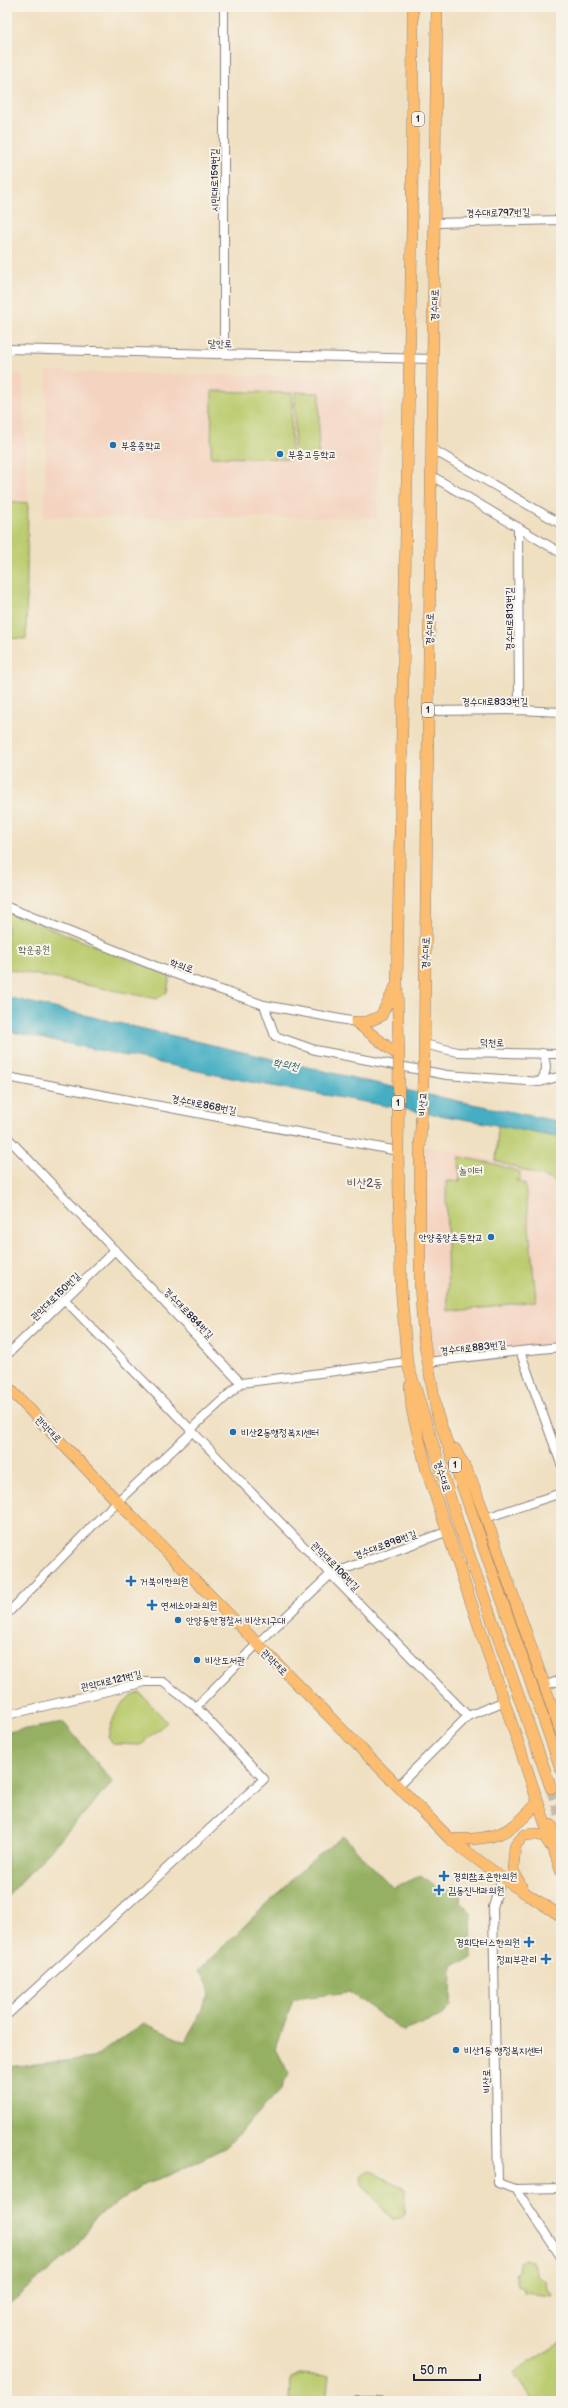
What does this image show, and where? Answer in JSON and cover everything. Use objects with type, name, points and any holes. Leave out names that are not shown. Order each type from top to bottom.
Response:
[{"type":"main road","points":[[412,7],[412,230]]},
{"type":"main road","name":"1","points":[[398,1150],[398,982],[409,359],[412,230],[420,95],[420,7]]},
{"type":"main road","name":"경수대로","points":[[429,7],[429,94],[435,197]]},
{"type":"main road","name":"경수대로","points":[[424,1061],[437,7]]},
{"type":"main road","points":[[356,1022],[367,1022],[381,1016],[398,982]]},
{"type":"main road","points":[[356,1022],[399,1056]]},
{"type":"main road","name":"비산교","points":[[420,1147],[424,1061]]},
{"type":"main road","name":"경수대로","points":[[420,1147],[420,1286],[427,1362],[437,1414],[561,1769]]},
{"type":"main road","name":"경수대로","points":[[398,1150],[401,1286],[407,1362],[459,1526],[551,1788]]},
{"type":"main road","points":[[407,1362],[412,1410],[427,1471],[446,1532],[505,1701],[561,1871]]},
{"type":"main road","name":"관악대로","points":[[7,1386],[119,1503],[450,1838],[526,1895],[561,1916]]},
{"type":"main road","points":[[437,1414],[472,1481],[546,1685],[561,1732]]},
{"type":"main road","points":[[450,1838],[478,1840],[504,1833],[526,1816],[538,1802]]},
{"type":"main road","points":[[538,1802],[561,1843]]},
{"type":"main road","points":[[526,1895],[513,1870],[515,1846],[524,1836],[536,1834],[545,1837],[555,1855]]},
{"type":"street","name":"시민대로159번길","points":[[224,7],[224,353]]},
{"type":"street","name":"경수대로797번길","points":[[435,223],[561,220]]},
{"type":"street","name":"달안로","points":[[7,349],[433,359]]},
{"type":"street","points":[[432,449],[561,524]]},
{"type":"street","points":[[432,476],[561,553]]},
{"type":"street","name":"경수대로813번길","points":[[518,527],[519,710]]},
{"type":"street","name":"경수대로833번길","points":[[428,711],[519,710],[561,712]]},
{"type":"street","name":"학의로","points":[[7,907],[175,974],[264,1005],[356,1022]]},
{"type":"street","points":[[264,1005],[274,1036],[315,1050],[447,1075],[540,1082],[561,1076]]},
{"type":"street","name":"덕천로","points":[[424,1044],[457,1052],[561,1054]]},
{"type":"street","points":[[540,1082],[547,1072],[546,1061],[542,1053]]},
{"type":"street","name":"경수대로868번길","points":[[7,1077],[398,1150]]},
{"type":"street","name":"경수대로884번길","points":[[7,1137],[241,1383]]},
{"type":"street","name":"관악대로150번길","points":[[7,1355],[115,1250]]},
{"type":"street","name":"관악대로106번길","points":[[65,1300],[468,1716]]},
{"type":"street","points":[[520,1351],[561,1347]]},
{"type":"street","name":"경수대로883번길","points":[[427,1362],[520,1351],[561,1464]]},
{"type":"street","points":[[7,1614],[102,1516],[119,1503],[241,1383],[407,1362]]},
{"type":"street","points":[[486,1518],[561,1493]]},
{"type":"street","name":"경수대로898번길","points":[[331,1574],[446,1532]]},
{"type":"street","points":[[196,1707],[258,1644],[331,1574]]},
{"type":"street","points":[[546,1685],[561,1680]]},
{"type":"street","name":"관악대로121번길","points":[[7,1715],[145,1682],[163,1682],[196,1707],[264,1779],[8,2014]]},
{"type":"street","points":[[398,1786],[468,1716],[505,1701]]},
{"type":"street","name":"비산로","points":[[502,1878],[494,1907],[498,2183],[516,2189]]},
{"type":"street","points":[[516,2189],[561,2188]]},
{"type":"street","points":[[516,2189],[561,2257]]},
{"type":"street","points":[[357,2401],[380,2401]]},
{"type":"shaded area","points":[[47,371],[370,379],[382,391],[377,518],[44,517]]},
{"type":"shaded area","points":[[7,373],[22,374],[28,503],[7,501]]},
{"type":"shaded area","name":"안양중앙초등학교","points":[[420,1147],[446,1149],[496,1161],[550,1179],[561,1187],[561,1347],[427,1362]]},
{"type":"green space","points":[[212,391],[292,393],[291,459],[211,457]]},
{"type":"green space","points":[[295,392],[320,393],[318,460],[294,460]]},
{"type":"green space","points":[[7,501],[28,503],[26,639],[7,638]]},
{"type":"green space","name":"학운공원","points":[[7,911],[170,976],[167,992],[157,999],[7,969]]},
{"type":"green space","points":[[498,1125],[561,1138],[561,1187],[550,1179],[496,1161]]},
{"type":"green space","name":"놀이터","points":[[459,1157],[495,1164],[520,1172],[520,1180],[515,1180],[525,1184],[536,1301],[448,1311],[446,1181],[460,1181]]},
{"type":"green space","points":[[140,1693],[167,1722],[140,1745],[114,1744],[108,1738],[114,1717],[127,1700]]},
{"type":"green space","points":[[64,1723],[113,1782],[7,1897],[7,1732]]},
{"type":"green space","points":[[343,1836],[393,1888],[421,1875],[444,1894],[454,1884],[461,1892],[460,1902],[471,1912],[472,1958],[452,1965],[451,2006],[441,2017],[404,2031],[349,1992],[293,1999],[276,2049],[289,2074],[281,2089],[226,2147],[170,2175],[146,2183],[95,2218],[75,2249],[7,2306],[7,2067],[93,2058],[144,2023],[185,2042],[210,1993],[205,1977],[198,1971],[309,1863]]},
{"type":"green space","points":[[368,2170],[405,2189],[404,2213],[400,2218],[392,2219],[362,2184],[361,2176]]},
{"type":"green space","points":[[524,2259],[532,2261],[537,2275],[546,2280],[547,2289],[552,2296],[524,2293],[522,2288],[517,2286],[515,2274],[518,2271],[519,2262]]},
{"type":"green space","points":[[561,2343],[561,2401],[533,2401],[513,2373]]},
{"type":"green space","points":[[300,2374],[329,2376],[326,2401],[290,2401],[291,2378]]},
{"type":"water","name":"학의천","points":[[7,997],[414,1092],[561,1122],[561,1138],[491,1124],[255,1083],[7,1031]]},
{"type":"tunnel","points":[[551,1788],[561,1818]]},
{"type":"place","name":"부흥중학교","points":[[113,445]]},
{"type":"place","name":"부흥고등학교","points":[[280,454]]},
{"type":"place","name":"안양중앙초등학교","points":[[491,1237]]},
{"type":"place","name":"비산2동행정복지센터","points":[[233,1432]]},
{"type":"place","name":"거북이한의원","points":[[131,1581]]},
{"type":"place","name":"연세소아과의원","points":[[152,1605]]},
{"type":"place","name":"안양동안경찰서 비산지구대","points":[[178,1620]]},
{"type":"place","name":"비산도서관","points":[[197,1660]]},
{"type":"place","name":"경희참조은한의원","points":[[444,1876]]},
{"type":"place","name":"김동진내과의원","points":[[439,1890]]},
{"type":"place","name":"경희닥터스한의원","points":[[529,1942]]},
{"type":"place","name":"정피부관리","points":[[546,1959]]},
{"type":"place","name":"비산1동 행정복지센터","points":[[456,2050]]},
{"type":"district","name":"비산2동","points":[[365,1183]]}]
